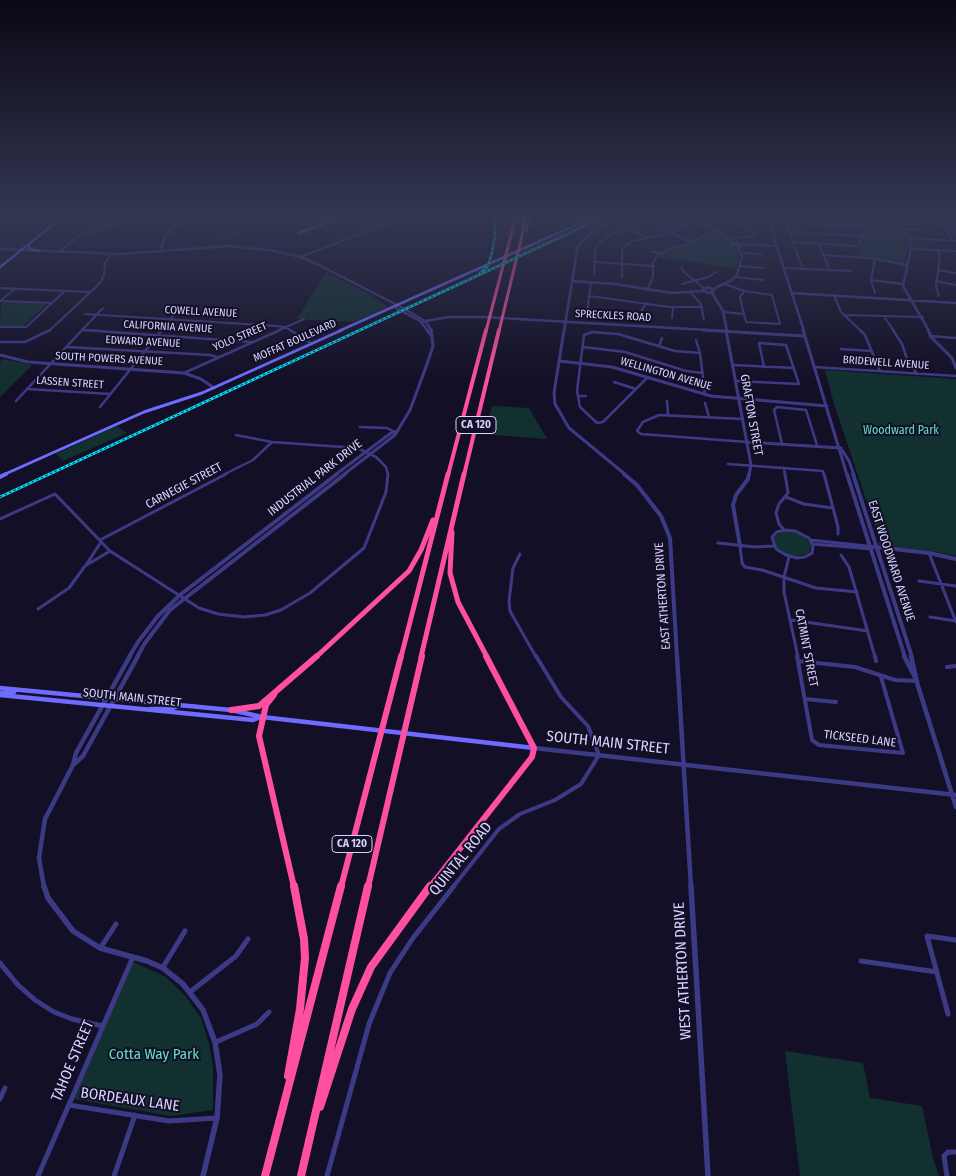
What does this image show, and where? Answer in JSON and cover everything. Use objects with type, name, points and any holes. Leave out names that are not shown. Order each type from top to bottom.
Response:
[{"type":"highway","name":"CA 120","points":[[265,1176],[502,271]]},
{"type":"highway","name":"CA 120","points":[[301,1176],[451,529],[513,271]]},
{"type":"highway","points":[[231,710],[259,706],[274,695],[399,582],[409,571],[422,550],[438,511]]},
{"type":"highway","points":[[309,1140],[352,1009],[372,967],[405,918],[532,757],[534,748],[458,602],[450,574],[453,539],[451,529]]},
{"type":"highway","points":[[274,695],[266,705],[259,736],[297,899],[304,938],[305,958],[300,1009],[282,1113]]},
{"type":"main road","name":"MOFFAT BOULEVARD","points":[[0,477],[144,412],[214,388],[473,271]]},
{"type":"main road","name":"SOUTH MAIN STREET","points":[[0,688],[231,710],[262,717],[534,748]]},
{"type":"main road","points":[[0,694],[24,690]]},
{"type":"main road","name":"SOUTH MAIN STREET","points":[[0,694],[109,707],[253,720],[262,717]]},
{"type":"main road","points":[[145,710],[176,708],[181,705]]},
{"type":"main road","points":[[209,716],[212,708]]},
{"type":"street","points":[[0,342],[26,342],[45,334],[102,280],[104,271]]},
{"type":"street","points":[[328,271],[426,321]]},
{"type":"street","name":"EAST ATHERTON DRIVE","points":[[574,271],[554,393],[555,404],[569,428],[637,485],[653,504],[666,525],[670,538],[684,764]]},
{"type":"street","points":[[622,271],[622,276]]},
{"type":"street","points":[[647,290],[653,277],[653,271]]},
{"type":"street","points":[[684,271],[704,288],[713,289],[736,277],[738,271]]},
{"type":"street","name":"EAST WOODWARD AVENUE","points":[[785,271],[841,448],[849,461],[872,547]]},
{"type":"street","points":[[830,271],[851,271]]},
{"type":"street","points":[[873,271],[871,280],[875,293]]},
{"type":"street","points":[[905,271],[903,284],[911,300],[923,317],[930,336],[955,364],[956,368]]},
{"type":"street","points":[[938,271],[936,290],[939,296]]},
{"type":"street","points":[[943,271],[956,273]]},
{"type":"street","points":[[682,284],[706,278],[716,272]]},
{"type":"street","points":[[736,277],[763,280]]},
{"type":"street","points":[[871,280],[903,284]]},
{"type":"street","points":[[572,281],[672,293],[703,291],[712,293],[713,289]]},
{"type":"street","points":[[936,281],[956,285]]},
{"type":"street","points":[[591,282],[588,313],[640,316],[646,304]]},
{"type":"street","points":[[725,284],[744,292],[771,295],[781,322],[780,324],[748,323],[745,321],[740,298],[744,292]]},
{"type":"street","points":[[0,288],[90,292]]},
{"type":"street","points":[[0,301],[15,288]]},
{"type":"street","points":[[703,291],[702,289],[704,288]]},
{"type":"street","points":[[0,327],[26,327],[65,291]]},
{"type":"street","points":[[791,292],[956,302]]},
{"type":"street","points":[[692,293],[702,307],[704,320]]},
{"type":"street","name":"GRAFTON STREET","points":[[712,293],[724,312],[750,465],[748,479],[736,495],[733,505],[742,563],[745,567],[784,577]]},
{"type":"street","points":[[834,295],[843,315],[861,330],[880,372]]},
{"type":"street","points":[[590,296],[673,307],[702,307]]},
{"type":"street","points":[[0,301],[52,303]]},
{"type":"street","points":[[396,305],[396,308],[420,322],[431,335]]},
{"type":"street","points":[[672,318],[673,307]]},
{"type":"street","points":[[16,401],[103,308]]},
{"type":"street","points":[[100,407],[176,312]]},
{"type":"street","points":[[724,312],[744,314]]},
{"type":"street","name":"COWELL AVENUE","points":[[85,314],[285,327],[311,343]]},
{"type":"street","points":[[843,315],[923,317]]},
{"type":"street","name":"SPRECKLES ROAD","points":[[420,322],[460,316],[804,336]]},
{"type":"street","points":[[885,317],[902,344],[907,358],[917,374]]},
{"type":"street","name":"YOLO STREET","points":[[184,373],[304,320]]},
{"type":"street","name":"INDUSTRIAL PARK DRIVE","points":[[73,765],[76,753],[106,698],[148,629],[165,608],[249,542],[369,452],[395,435],[395,432],[410,410],[433,346],[430,328],[426,321]]},
{"type":"street","name":"CALIFORNIA AVENUE","points":[[83,330],[251,342]]},
{"type":"street","points":[[647,378],[603,422],[597,423],[580,407],[577,391],[584,335],[592,332],[632,336],[675,351],[700,353]]},
{"type":"street","points":[[930,336],[956,338]]},
{"type":"street","points":[[659,346],[662,338]]},
{"type":"street","points":[[696,340],[700,353],[705,395]]},
{"type":"street","points":[[736,381],[799,384],[786,345],[760,342],[758,344],[764,367]]},
{"type":"street","name":"EDWARD AVENUE","points":[[67,347],[210,355],[217,357]]},
{"type":"street","points":[[583,347],[625,352],[686,372],[703,373]]},
{"type":"street","points":[[841,349],[871,351]]},
{"type":"street","name":"SOUTH POWERS AVENUE","points":[[0,355],[23,362],[184,373],[201,379],[214,388]]},
{"type":"street","name":"WELLINGTON AVENUE","points":[[559,361],[612,367],[705,395],[827,406]]},
{"type":"street","points":[[733,365],[794,368]]},
{"type":"street","name":"BRIDEWELL AVENUE","points":[[814,367],[956,376]]},
{"type":"street","points":[[614,382],[636,389]]},
{"type":"street","name":"LASSEN STREET","points":[[28,388],[110,394]]},
{"type":"street","points":[[578,396],[586,396]]},
{"type":"street","points":[[666,401],[668,414]]},
{"type":"street","points":[[705,403],[710,417]]},
{"type":"street","points":[[782,444],[774,410],[777,407],[806,410],[817,446]]},
{"type":"street","points":[[743,419],[668,414],[656,416],[643,422],[637,431],[640,434],[841,448]]},
{"type":"street","points":[[360,427],[387,428],[395,432]]},
{"type":"street","points":[[0,519],[54,494],[110,552],[207,611],[244,617],[275,613],[296,603],[310,593],[358,554],[367,543],[389,481],[386,466],[369,452],[349,447],[272,442],[236,435]]},
{"type":"street","name":"CARNEGIE STREET","points":[[101,541],[253,460],[272,442]]},
{"type":"street","name":"EAST WOODWARD AVENUE","points":[[841,448],[842,461],[912,658],[917,681],[954,795],[956,807]]},
{"type":"street","name":"INDUSTRIAL PARK DRIVE","points":[[73,765],[82,756],[149,637],[163,618],[184,598],[369,452]]},
{"type":"street","points":[[728,464],[823,471],[838,527],[838,534]]},
{"type":"street","points":[[784,468],[788,493],[779,504],[776,513],[779,524],[784,530]]},
{"type":"street","points":[[786,497],[804,504],[833,508]]},
{"type":"street","points":[[784,530],[801,533],[810,540],[813,544],[813,550],[809,555],[801,558],[781,553],[772,541],[773,535],[784,530]]},
{"type":"street","points":[[810,540],[929,552],[956,559]]},
{"type":"street","points":[[38,610],[69,588],[101,541]]},
{"type":"street","points":[[249,542],[253,545]]},
{"type":"street","points":[[718,544],[774,546]]},
{"type":"street","points":[[813,544],[872,547]]},
{"type":"street","points":[[85,566],[110,552]]},
{"type":"street","points":[[929,552],[956,622],[930,618]]},
{"type":"street","points":[[520,554],[513,568],[509,601],[510,611],[550,681],[561,697],[588,726],[599,755]]},
{"type":"street","points":[[841,555],[850,567],[876,661]]},
{"type":"street","name":"CATMINT STREET","points":[[789,556],[784,577],[784,592],[791,620],[811,736],[815,743]]},
{"type":"street","points":[[226,560],[230,563]]},
{"type":"street","points":[[784,577],[826,590],[857,592]]},
{"type":"street","points":[[919,581],[956,586]]},
{"type":"street","points":[[791,620],[868,631]]},
{"type":"street","points":[[798,660],[855,667],[881,677],[917,681]]},
{"type":"street","points":[[947,667],[956,666]]},
{"type":"street","name":"TICKSEED LANE","points":[[815,743],[900,754],[903,752],[881,677]]},
{"type":"street","points":[[805,699],[836,702]]},
{"type":"street","name":"SOUTH MAIN STREET","points":[[534,748],[954,795]]},
{"type":"street","name":"QUINTAL ROAD","points":[[328,1176],[369,1024],[390,973],[413,938],[495,833],[520,814],[555,800],[581,784],[599,755]]},
{"type":"street","name":"WEST ATHERTON DRIVE","points":[[684,764],[708,1176]]},
{"type":"street","points":[[73,765],[45,819],[39,858],[42,880],[48,898],[73,931],[100,948],[133,957],[163,968],[173,974],[190,992],[203,1010],[215,1042],[220,1075],[217,1118],[203,1176]]},
{"type":"street","points":[[100,948],[116,924]]},
{"type":"street","points":[[163,968],[184,931]]},
{"type":"street","points":[[948,1014],[927,936],[956,940]]},
{"type":"street","points":[[190,992],[236,956],[248,939]]},
{"type":"street","name":"TAHOE STREET","points":[[38,1176],[133,957]]},
{"type":"street","points":[[861,961],[937,972]]},
{"type":"street","points":[[0,963],[18,985],[35,1000],[54,1012],[72,1019],[102,1026]]},
{"type":"street","points":[[215,1042],[257,1024],[270,1012]]},
{"type":"street","points":[[0,1099],[5,1088]]},
{"type":"street","name":"BORDEAUX LANE","points":[[69,1105],[169,1121],[217,1118]]},
{"type":"street","points":[[114,1176],[135,1115]]},
{"type":"street","points":[[947,1176],[944,1156],[948,1152],[956,1152]]},
{"type":"green space","points":[[326,272],[369,294],[388,307],[354,322],[297,319]]},
{"type":"green space","points":[[1,302],[47,304],[22,327],[0,326]]},
{"type":"green space","points":[[3,359],[32,365],[0,397],[0,362]]},
{"type":"green space","name":"Woodward Park","points":[[825,370],[956,379],[956,556],[878,544],[880,541],[834,404]]},
{"type":"green space","points":[[492,406],[529,408],[547,439],[484,434]]},
{"type":"green space","points":[[117,426],[127,433],[63,461],[56,454]]},
{"type":"green space","points":[[783,531],[792,531],[806,537],[811,546],[810,551],[807,554],[797,556],[788,555],[777,548],[774,537]]},
{"type":"green space","name":"Cotta Way Park","points":[[133,962],[166,977],[186,997],[201,1018],[213,1066],[213,1110],[171,1116],[74,1099]]},
{"type":"green space","points":[[785,1051],[863,1063],[870,1098],[922,1106],[933,1158],[939,1176],[800,1176]]},
{"type":"railway","points":[[0,497],[488,271]]}]
